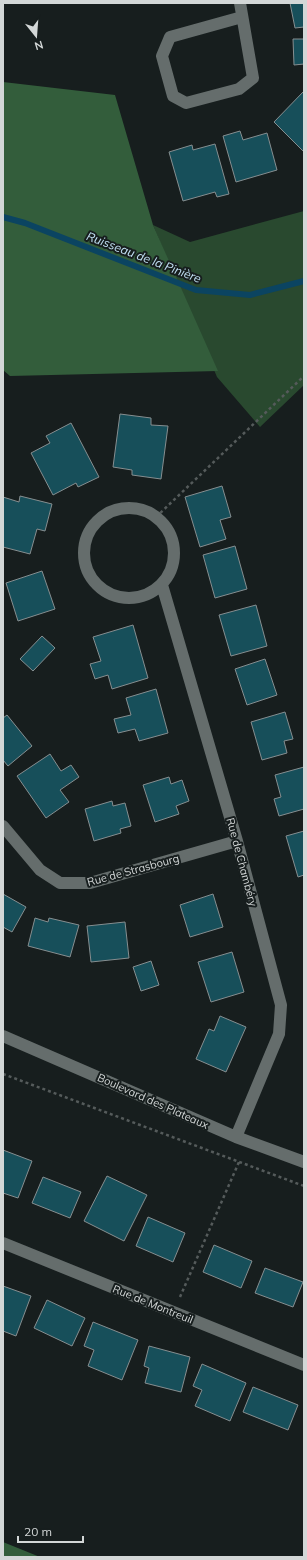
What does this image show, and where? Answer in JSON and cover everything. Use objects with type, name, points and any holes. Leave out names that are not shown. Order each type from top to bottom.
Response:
[{"type":"street","points":[[240,3],[253,78],[239,89],[186,103],[173,96],[162,56],[170,37],[242,17]]},
{"type":"street","points":[[128,508],[143,510],[156,517],[167,528],[173,542],[174,558],[170,572],[162,585],[150,594],[136,599],[121,598],[107,594],[95,585],[87,572],[83,558],[84,543],[90,530],[99,518],[112,510],[128,508]]},
{"type":"street","name":"Rue de Chambéry","points":[[162,585],[237,841],[281,1005],[279,1034],[236,1137]]},
{"type":"street","name":"Rue de Strasbourg","points":[[3,826],[40,870],[60,883],[90,883],[237,841]]},
{"type":"street","name":"Boulevard des Plateaux","points":[[3,1036],[236,1137],[304,1162]]},
{"type":"street","name":"Rue de Montreuil","points":[[3,1243],[304,1365]]},
{"type":"path","points":[[156,517],[304,376]]},
{"type":"path","points":[[3,1074],[304,1186]]},
{"type":"path","points":[[174,1312],[239,1162]]},
{"type":"green space","points":[[3,82],[115,95],[153,225],[218,371],[10,376],[3,370]]},
{"type":"green space","points":[[304,211],[304,385],[260,427],[217,377],[153,225],[190,242]]},
{"type":"green space","points":[[3,1542],[40,1557],[3,1557]]},
{"type":"building","points":[[290,3],[304,3],[304,27],[295,28]]},
{"type":"building","points":[[293,39],[304,39],[304,64],[294,65]]},
{"type":"building","points":[[304,91],[304,152],[274,122]]},
{"type":"building","points":[[240,131],[243,140],[267,133],[277,170],[236,182],[223,136]]},
{"type":"building","points":[[215,144],[229,194],[217,197],[215,192],[183,201],[169,152],[192,145],[193,150]]},
{"type":"building","points":[[120,414],[151,418],[151,425],[168,426],[161,479],[132,475],[132,470],[113,467]]},
{"type":"building","points":[[71,423],[99,477],[78,487],[76,483],[53,495],[31,453],[50,443],[46,436]]},
{"type":"building","points":[[222,486],[231,517],[220,520],[226,539],[200,547],[185,497]]},
{"type":"building","points":[[20,496],[52,504],[45,531],[37,529],[30,554],[3,547],[3,497],[19,502]]},
{"type":"building","points":[[235,546],[247,589],[215,598],[203,555]]},
{"type":"building","points":[[42,571],[55,609],[18,621],[6,583]]},
{"type":"building","points":[[256,605],[267,646],[231,656],[219,615]]},
{"type":"building","points":[[133,625],[148,678],[112,689],[108,675],[95,679],[90,664],[101,661],[93,637]]},
{"type":"building","points":[[42,636],[55,648],[33,671],[20,659]]},
{"type":"building","points":[[265,659],[277,695],[247,705],[235,669]]},
{"type":"building","points":[[156,689],[168,733],[139,741],[135,729],[118,733],[114,719],[131,715],[126,698]]},
{"type":"building","points":[[285,712],[293,739],[284,741],[287,753],[262,760],[251,722]]},
{"type":"building","points":[[7,715],[32,746],[8,766],[3,760],[3,718]]},
{"type":"building","points":[[50,754],[61,771],[71,765],[79,777],[60,790],[69,802],[46,818],[17,776]]},
{"type":"building","points":[[304,767],[304,809],[279,816],[274,799],[281,797],[275,775]]},
{"type":"building","points":[[169,777],[171,784],[182,780],[189,801],[176,806],[179,814],[155,822],[143,785]]},
{"type":"building","points":[[112,801],[113,806],[125,803],[131,826],[120,829],[121,833],[94,841],[85,809]]},
{"type":"building","points":[[304,831],[304,875],[298,877],[286,836]]},
{"type":"building","points":[[3,894],[26,907],[12,932],[3,927]]},
{"type":"building","points":[[213,894],[223,927],[190,937],[180,905]]},
{"type":"building","points":[[35,918],[48,922],[49,918],[79,925],[70,957],[28,946]]},
{"type":"building","points":[[125,922],[129,958],[91,962],[87,926]]},
{"type":"building","points":[[232,952],[244,992],[211,1002],[198,962]]},
{"type":"building","points":[[151,961],[159,985],[141,991],[133,967]]},
{"type":"building","points":[[220,1016],[246,1027],[226,1072],[196,1059],[209,1029],[214,1031]]},
{"type":"building","points":[[3,1150],[32,1161],[18,1198],[3,1193]]},
{"type":"building","points":[[107,1176],[147,1195],[124,1241],[84,1221]]},
{"type":"building","points":[[43,1177],[81,1192],[70,1218],[32,1203]]},
{"type":"building","points":[[148,1217],[185,1233],[173,1262],[136,1246]]},
{"type":"building","points":[[214,1245],[252,1261],[241,1288],[203,1272]]},
{"type":"building","points":[[265,1268],[303,1282],[293,1307],[255,1293]]},
{"type":"building","points":[[3,1286],[31,1296],[16,1336],[3,1331]]},
{"type":"building","points":[[47,1300],[85,1318],[72,1346],[34,1328]]},
{"type":"building","points":[[93,1322],[138,1340],[122,1380],[88,1366],[94,1350],[84,1346]]},
{"type":"building","points":[[149,1346],[190,1357],[181,1392],[145,1383],[149,1368],[144,1366]]},
{"type":"building","points":[[202,1364],[246,1383],[230,1421],[195,1406],[202,1390],[193,1386]]},
{"type":"building","points":[[253,1387],[298,1405],[288,1430],[243,1412]]},
{"type":"waterway","name":"Ruisseau de la Pinière","points":[[3,217],[25,223],[196,290],[250,295],[304,281]]}]
